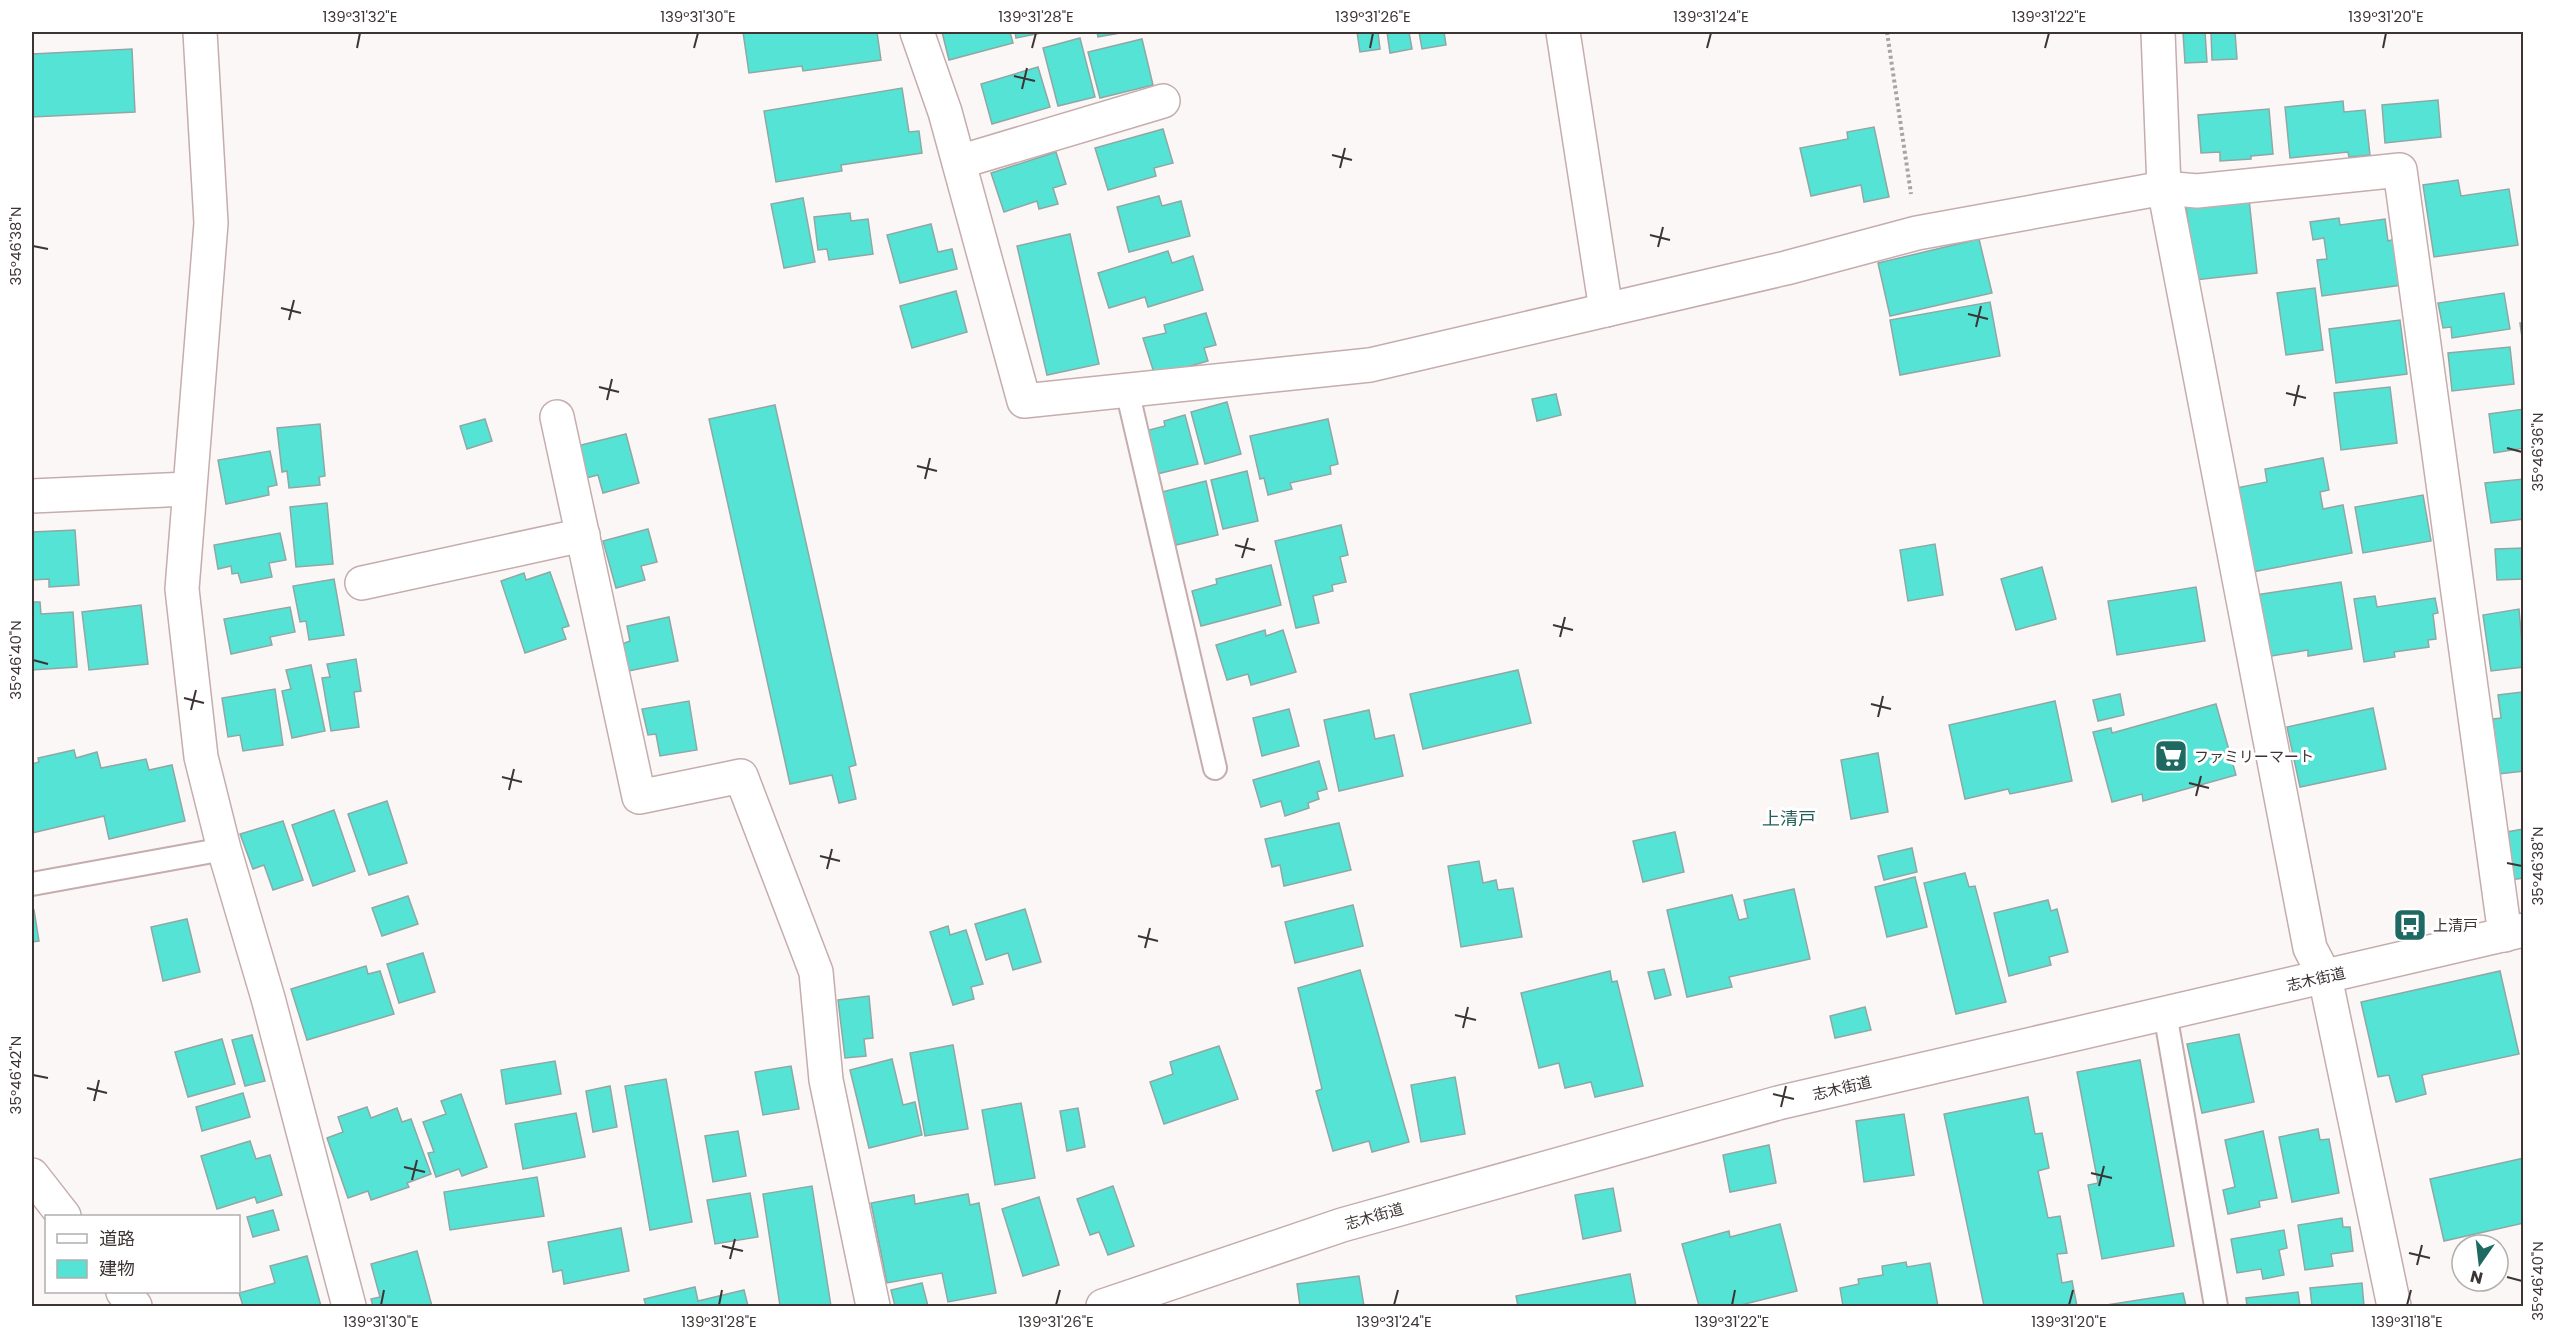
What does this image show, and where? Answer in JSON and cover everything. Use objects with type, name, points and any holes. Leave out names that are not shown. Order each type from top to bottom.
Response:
[{"type":"street","points":[[200,32],[211,223],[188,489],[182,589],[201,758],[224,849],[268,998],[348,1306]]},
{"type":"street","points":[[917,32],[959,162],[1024,401],[1370,365],[1786,268],[1917,233],[2164,188],[2197,191],[2400,170],[2514,933]]},
{"type":"street","points":[[1563,32],[1606,310]]},
{"type":"street","points":[[2158,32],[2164,188],[2310,948],[2325,976],[2394,1306]]},
{"type":"street","points":[[959,162],[1163,100]]},
{"type":"street","points":[[557,417],[639,797],[741,776],[816,972],[826,1080],[873,1306]]},
{"type":"street","points":[[32,496],[188,489]]},
{"type":"street","points":[[362,583],[583,535]]},
{"type":"street","name":"志木街道","points":[[1103,1306],[1342,1225],[1778,1103],[2514,933]]},
{"type":"street","points":[[32,1175],[63,1215]]},
{"type":"street","points":[[124,1293],[135,1306]]},
{"type":"lane","points":[[1127,390],[1215,768]]},
{"type":"lane","points":[[32,884],[224,849]]},
{"type":"lane","points":[[2165,1013],[2216,1306]]},
{"type":"path","points":[[1887,32],[1917,233]]},
{"type":"building","points":[[743,32],[877,32],[881,60],[803,71],[802,66],[749,73]]},
{"type":"building","points":[[942,32],[1010,32],[1013,43],[949,60]]},
{"type":"building","points":[[1015,32],[1046,32],[1016,38]]},
{"type":"building","points":[[1097,32],[1126,32],[1098,37]]},
{"type":"building","points":[[1357,32],[1378,32],[1380,49],[1360,52]]},
{"type":"building","points":[[1387,32],[1409,32],[1412,49],[1390,53]]},
{"type":"building","points":[[1419,32],[1444,32],[1446,45],[1422,49]]},
{"type":"building","points":[[2183,32],[2205,32],[2207,62],[2185,63]]},
{"type":"building","points":[[2211,32],[2235,32],[2237,59],[2212,60]]},
{"type":"building","points":[[1080,38],[1095,97],[1058,106],[1043,48]]},
{"type":"building","points":[[1142,39],[1153,85],[1100,98],[1088,52]]},
{"type":"building","points":[[132,49],[135,112],[32,117],[32,54]]},
{"type":"building","points":[[1038,67],[1050,107],[992,124],[981,84]]},
{"type":"building","points":[[902,88],[909,132],[919,131],[922,153],[841,165],[842,171],[776,182],[764,111]]},
{"type":"building","points":[[2438,100],[2441,137],[2385,143],[2382,105]]},
{"type":"building","points":[[2343,101],[2344,112],[2365,110],[2370,155],[2349,157],[2348,152],[2290,158],[2285,107]]},
{"type":"building","points":[[2269,109],[2273,154],[2251,156],[2251,159],[2220,161],[2220,152],[2201,153],[2198,115]]},
{"type":"building","points":[[1874,127],[1889,197],[1864,202],[1861,185],[1811,196],[1800,148],[1848,139],[1847,132]]},
{"type":"building","points":[[1163,129],[1173,163],[1154,168],[1156,176],[1108,190],[1095,148]]},
{"type":"building","points":[[1056,152],[1066,184],[1053,188],[1058,204],[1039,209],[1037,201],[1004,212],[991,173]]},
{"type":"building","points":[[2458,180],[2461,196],[2509,189],[2518,245],[2434,257],[2423,185]]},
{"type":"building","points":[[1159,196],[1162,206],[1181,201],[1190,236],[1129,252],[1117,207]]},
{"type":"building","points":[[803,198],[815,262],[784,268],[771,204]]},
{"type":"building","points":[[2249,199],[2257,273],[2195,280],[2186,207]]},
{"type":"building","points":[[850,213],[851,221],[868,219],[873,254],[829,260],[827,249],[818,250],[814,217]]},
{"type":"building","points":[[2339,218],[2340,225],[2385,219],[2388,241],[2395,239],[2402,285],[2322,296],[2317,260],[2327,259],[2324,238],[2313,240],[2310,222]]},
{"type":"building","points":[[931,224],[938,252],[952,249],[957,269],[900,283],[887,235]]},
{"type":"building","points":[[1070,234],[1099,364],[1047,375],[1017,246]]},
{"type":"building","points":[[1979,239],[1992,293],[1890,316],[1878,263]]},
{"type":"building","points":[[1168,251],[1172,263],[1193,256],[1203,290],[1148,307],[1145,297],[1109,308],[1098,273]]},
{"type":"building","points":[[2315,288],[2323,350],[2286,355],[2277,293]]},
{"type":"building","points":[[956,291],[967,332],[912,348],[900,306]]},
{"type":"building","points":[[2504,293],[2510,329],[2452,338],[2451,327],[2443,328],[2438,303]]},
{"type":"building","points":[[1990,302],[2000,356],[1900,375],[1890,320]]},
{"type":"building","points":[[1206,313],[1216,345],[1204,348],[1208,361],[1155,376],[1143,338],[1166,333],[1164,325]]},
{"type":"building","points":[[2400,320],[2407,374],[2336,383],[2329,329]]},
{"type":"building","points":[[2520,323],[2524,323],[2524,352]]},
{"type":"building","points":[[2510,347],[2514,384],[2452,391],[2448,353]]},
{"type":"building","points":[[2390,387],[2397,443],[2341,450],[2334,393]]},
{"type":"building","points":[[1556,394],[1561,415],[1537,421],[1532,399]]},
{"type":"building","points":[[1227,402],[1241,454],[1205,464],[1191,412]]},
{"type":"building","points":[[775,405],[856,765],[849,767],[856,799],[839,803],[832,775],[790,784],[709,419]]},
{"type":"building","points":[[2524,409],[2524,448],[2494,453],[2489,414]]},
{"type":"building","points":[[1185,415],[1198,464],[1157,474],[1145,431],[1165,426],[1164,421]]},
{"type":"building","points":[[485,419],[492,441],[467,449],[460,426]]},
{"type":"building","points":[[1328,419],[1338,464],[1330,466],[1331,474],[1290,483],[1292,489],[1268,495],[1264,478],[1260,479],[1250,436]]},
{"type":"building","points":[[320,424],[325,476],[319,477],[320,485],[289,488],[287,471],[282,472],[277,428]]},
{"type":"building","points":[[626,434],[639,483],[603,493],[598,475],[586,478],[577,446]]},
{"type":"building","points":[[270,451],[277,485],[268,487],[269,495],[226,504],[218,460]]},
{"type":"building","points":[[2323,458],[2329,490],[2320,492],[2323,509],[2343,505],[2352,553],[2252,572],[2236,488],[2267,482],[2265,469]]},
{"type":"building","points":[[1247,471],[1258,521],[1223,529],[1211,480]]},
{"type":"building","points":[[2524,479],[2524,519],[2491,523],[2485,483]]},
{"type":"building","points":[[1206,481],[1218,535],[1176,545],[1162,492]]},
{"type":"building","points":[[2423,495],[2431,541],[2363,553],[2355,507]]},
{"type":"building","points":[[327,503],[333,564],[296,567],[290,507]]},
{"type":"building","points":[[1341,525],[1348,555],[1340,557],[1346,582],[1332,585],[1333,591],[1313,596],[1319,623],[1296,628],[1275,541]]},
{"type":"building","points":[[648,529],[657,562],[641,566],[645,580],[616,588],[603,541]]},
{"type":"building","points":[[75,530],[79,585],[49,587],[49,579],[32,580],[32,532]]},
{"type":"building","points":[[280,533],[286,560],[269,563],[272,577],[241,583],[238,573],[232,574],[231,566],[218,569],[214,545]]},
{"type":"building","points":[[1935,544],[1943,595],[1908,601],[1900,550]]},
{"type":"building","points":[[2524,548],[2524,579],[2497,580],[2495,549]]},
{"type":"building","points":[[1271,565],[1281,605],[1201,626],[1192,591],[1217,584],[1216,579]]},
{"type":"building","points":[[2042,567],[2056,619],[2016,630],[2001,579]]},
{"type":"building","points":[[550,572],[569,626],[562,628],[566,639],[525,653],[501,581],[524,573],[526,580]]},
{"type":"building","points":[[334,579],[344,635],[309,640],[306,621],[300,622],[293,586]]},
{"type":"building","points":[[2341,582],[2352,649],[2308,656],[2308,650],[2266,657],[2256,595]]},
{"type":"building","points":[[2196,587],[2205,641],[2117,655],[2108,601]]},
{"type":"building","points":[[2375,596],[2377,607],[2435,598],[2438,613],[2433,614],[2436,639],[2428,640],[2429,647],[2394,652],[2395,657],[2364,662],[2354,599]]},
{"type":"building","points":[[32,602],[40,602],[41,614],[73,612],[77,667],[32,670]]},
{"type":"building","points":[[141,605],[148,664],[89,670],[82,612]]},
{"type":"building","points":[[290,607],[295,632],[270,637],[272,645],[231,654],[224,619]]},
{"type":"building","points":[[2519,609],[2524,667],[2491,671],[2483,615]]},
{"type":"building","points":[[669,617],[678,661],[628,671],[622,644],[630,641],[627,626]]},
{"type":"building","points":[[1265,630],[1266,636],[1283,630],[1296,672],[1251,685],[1248,674],[1227,680],[1216,645]]},
{"type":"building","points":[[356,659],[361,691],[354,692],[359,727],[331,731],[322,678],[330,677],[327,664]]},
{"type":"building","points":[[311,665],[325,731],[292,738],[282,691],[291,689],[286,670]]},
{"type":"building","points":[[1518,670],[1531,723],[1423,749],[1410,694]]},
{"type":"building","points":[[275,689],[283,745],[243,751],[240,735],[228,737],[222,698]]},
{"type":"building","points":[[2522,692],[2524,771],[2499,774],[2493,719],[2501,718],[2498,695]]},
{"type":"building","points":[[2120,694],[2124,715],[2098,721],[2093,700]]},
{"type":"building","points":[[689,701],[697,750],[660,756],[656,734],[648,735],[642,709]]},
{"type":"building","points":[[2055,701],[2072,781],[2010,794],[2008,789],[1965,799],[1949,725]]},
{"type":"building","points":[[2216,704],[2236,775],[2143,801],[2142,794],[2112,802],[2093,732],[2111,728],[2112,733]]},
{"type":"building","points":[[2373,708],[2386,769],[2300,787],[2287,727]]},
{"type":"building","points":[[1289,709],[1299,746],[1262,756],[1253,718]]},
{"type":"building","points":[[1369,710],[1375,739],[1394,735],[1403,776],[1339,791],[1324,720]]},
{"type":"building","points":[[74,750],[76,758],[97,752],[101,768],[146,759],[149,770],[172,765],[185,821],[109,839],[104,816],[32,833],[32,764],[39,762],[38,758]]},
{"type":"building","points":[[1878,753],[1888,812],[1851,819],[1841,760]]},
{"type":"building","points":[[1319,761],[1327,789],[1317,792],[1319,799],[1308,803],[1309,808],[1285,816],[1281,801],[1261,807],[1253,780]]},
{"type":"building","points":[[387,801],[407,863],[369,875],[348,814]]},
{"type":"building","points":[[334,810],[355,871],[313,886],[292,825]]},
{"type":"building","points":[[283,821],[303,880],[273,890],[264,865],[253,869],[240,834]]},
{"type":"building","points":[[1339,823],[1351,870],[1284,886],[1280,865],[1272,867],[1265,839]]},
{"type":"building","points":[[2524,829],[2524,878],[2502,881],[2501,833]]},
{"type":"building","points":[[1675,832],[1684,872],[1643,882],[1633,841]]},
{"type":"building","points":[[1912,848],[1917,872],[1884,880],[1878,856]]},
{"type":"building","points":[[1479,861],[1483,883],[1496,880],[1498,890],[1513,888],[1522,937],[1461,947],[1448,866]]},
{"type":"building","points":[[1965,873],[1969,887],[1975,886],[2006,1002],[1956,1014],[1924,883]]},
{"type":"building","points":[[1915,877],[1927,927],[1887,937],[1875,887]]},
{"type":"building","points":[[1794,889],[1810,959],[1729,977],[1732,987],[1687,997],[1667,910],[1732,895],[1739,920],[1748,918],[1744,900]]},
{"type":"building","points":[[408,896],[418,924],[382,936],[372,908]]},
{"type":"building","points":[[2048,900],[2051,911],[2057,909],[2068,952],[2049,957],[2051,965],[2009,976],[1994,913]]},
{"type":"building","points":[[1353,905],[1363,946],[1295,963],[1285,922]]},
{"type":"building","points":[[1025,909],[1041,962],[1013,970],[1008,953],[986,960],[975,924]]},
{"type":"building","points":[[32,910],[34,910],[39,941],[32,942]]},
{"type":"building","points":[[187,919],[200,972],[163,981],[151,927]]},
{"type":"building","points":[[948,926],[950,935],[966,930],[983,984],[971,987],[974,999],[953,1005],[930,932]]},
{"type":"building","points":[[423,953],[435,992],[399,1003],[387,964]]},
{"type":"building","points":[[366,966],[368,974],[380,971],[394,1014],[307,1040],[291,989]]},
{"type":"building","points":[[1664,969],[1671,995],[1655,999],[1648,972]]},
{"type":"building","points":[[1360,970],[1409,1142],[1372,1152],[1369,1141],[1333,1151],[1316,1091],[1322,1089],[1298,988]]},
{"type":"building","points":[[1610,971],[1612,982],[1617,981],[1643,1086],[1595,1097],[1591,1082],[1565,1088],[1559,1063],[1539,1068],[1521,993]]},
{"type":"building","points":[[2500,971],[2519,1054],[2422,1075],[2426,1094],[2396,1102],[2389,1075],[2378,1077],[2361,1002]]},
{"type":"building","points":[[869,996],[873,1038],[864,1039],[866,1056],[845,1058],[838,1000]]},
{"type":"building","points":[[1865,1007],[1871,1030],[1835,1038],[1830,1016]]},
{"type":"building","points":[[2239,1034],[2254,1102],[2202,1113],[2187,1044]]},
{"type":"building","points":[[252,1035],[265,1081],[245,1086],[232,1040]]},
{"type":"building","points":[[222,1039],[235,1084],[188,1097],[175,1052]]},
{"type":"building","points":[[953,1045],[968,1129],[925,1136],[910,1053]]},
{"type":"building","points":[[1219,1046],[1238,1099],[1164,1124],[1150,1082],[1173,1074],[1170,1062]]},
{"type":"building","points":[[892,1059],[903,1105],[915,1102],[922,1135],[869,1148],[850,1070]]},
{"type":"building","points":[[2140,1060],[2174,1246],[2102,1259],[2088,1185],[2098,1183],[2077,1072]]},
{"type":"building","points":[[555,1061],[561,1094],[506,1104],[501,1070]]},
{"type":"building","points":[[791,1066],[799,1109],[763,1115],[755,1072]]},
{"type":"building","points":[[1455,1077],[1465,1134],[1421,1142],[1411,1085]]},
{"type":"building","points":[[666,1079],[692,1222],[650,1230],[625,1086]]},
{"type":"building","points":[[610,1086],[617,1127],[593,1132],[586,1091]]},
{"type":"building","points":[[243,1093],[250,1117],[202,1131],[196,1107]]},
{"type":"building","points":[[461,1094],[487,1167],[462,1176],[459,1169],[436,1177],[428,1153],[434,1152],[423,1122],[446,1114],[441,1101]]},
{"type":"building","points":[[2028,1097],[2035,1134],[2042,1133],[2049,1168],[2038,1171],[2048,1218],[2060,1216],[2067,1253],[2057,1254],[2062,1283],[2072,1281],[2077,1306],[1984,1306],[1944,1114]]},
{"type":"building","points":[[1021,1103],[1035,1178],[995,1185],[982,1110]]},
{"type":"building","points":[[367,1107],[371,1118],[397,1108],[402,1122],[411,1119],[431,1174],[407,1183],[409,1187],[371,1200],[368,1191],[348,1198],[327,1138],[343,1132],[338,1117]]},
{"type":"building","points":[[1078,1108],[1085,1147],[1067,1151],[1060,1111]]},
{"type":"building","points":[[576,1113],[585,1157],[523,1169],[515,1124]]},
{"type":"building","points":[[1904,1114],[1914,1175],[1864,1182],[1856,1121]]},
{"type":"building","points":[[2318,1129],[2320,1140],[2329,1139],[2339,1193],[2292,1202],[2279,1137]]},
{"type":"building","points":[[738,1131],[746,1176],[713,1182],[705,1136]]},
{"type":"building","points":[[2263,1131],[2277,1198],[2259,1201],[2260,1207],[2228,1214],[2223,1190],[2235,1187],[2225,1140]]},
{"type":"building","points":[[250,1141],[256,1159],[270,1155],[282,1195],[257,1203],[255,1197],[217,1209],[201,1156]]},
{"type":"building","points":[[1769,1145],[1776,1183],[1730,1192],[1723,1155]]},
{"type":"building","points":[[2524,1158],[2524,1223],[2480,1233],[2450,1233],[2450,1240],[2444,1241],[2430,1179]]},
{"type":"building","points":[[537,1177],[544,1216],[450,1230],[444,1192]]},
{"type":"building","points":[[812,1186],[831,1306],[780,1306],[763,1194]]},
{"type":"building","points":[[1113,1186],[1134,1246],[1108,1255],[1099,1232],[1090,1235],[1077,1199]]},
{"type":"building","points":[[1613,1188],[1621,1231],[1583,1239],[1575,1195]]},
{"type":"building","points":[[750,1193],[758,1237],[715,1244],[707,1200]]},
{"type":"building","points":[[968,1194],[970,1205],[979,1203],[996,1293],[948,1302],[942,1273],[887,1283],[871,1203],[914,1195],[915,1204]]},
{"type":"building","points":[[1039,1197],[1059,1265],[1023,1276],[1002,1209]]},
{"type":"building","points":[[273,1210],[279,1230],[253,1237],[247,1217]]},
{"type":"building","points":[[2342,1218],[2343,1227],[2350,1227],[2353,1251],[2331,1254],[2333,1266],[2305,1270],[2298,1225]]},
{"type":"building","points":[[1780,1224],[1797,1291],[1737,1306],[1699,1306],[1682,1244],[1729,1231],[1730,1237]]},
{"type":"building","points":[[621,1228],[629,1271],[564,1284],[562,1270],[553,1272],[548,1242]]},
{"type":"building","points":[[2284,1230],[2287,1248],[2279,1250],[2284,1275],[2263,1279],[2261,1269],[2237,1273],[2231,1239]]},
{"type":"building","points":[[417,1251],[432,1306],[373,1306],[371,1299],[380,1297],[371,1264]]},
{"type":"building","points":[[307,1256],[321,1306],[243,1306],[239,1293],[275,1283],[270,1266]]},
{"type":"building","points":[[1906,1262],[1907,1267],[1930,1263],[1938,1306],[1843,1306],[1840,1288],[1859,1284],[1858,1279],[1883,1275],[1882,1266]]},
{"type":"building","points":[[1630,1274],[1636,1306],[1518,1306],[1516,1296]]},
{"type":"building","points":[[1359,1276],[1364,1306],[1300,1306],[1297,1284]]},
{"type":"building","points":[[922,1283],[928,1306],[895,1306],[891,1290]]},
{"type":"building","points":[[2362,1283],[2364,1306],[2312,1306],[2310,1288]]},
{"type":"building","points":[[695,1287],[698,1301],[744,1290],[748,1306],[646,1306],[644,1299]]},
{"type":"building","points":[[2298,1292],[2300,1306],[2247,1306],[2246,1298]]},
{"type":"building","points":[[2183,1293],[2186,1306],[2100,1306]]},
{"type":"place","name":"ファミリーマート","points":[[2171,756]]},
{"type":"place","name":"上清戸","points":[[2410,925]]},
{"type":"district","name":"上清戸","points":[[1789,818]]}]
